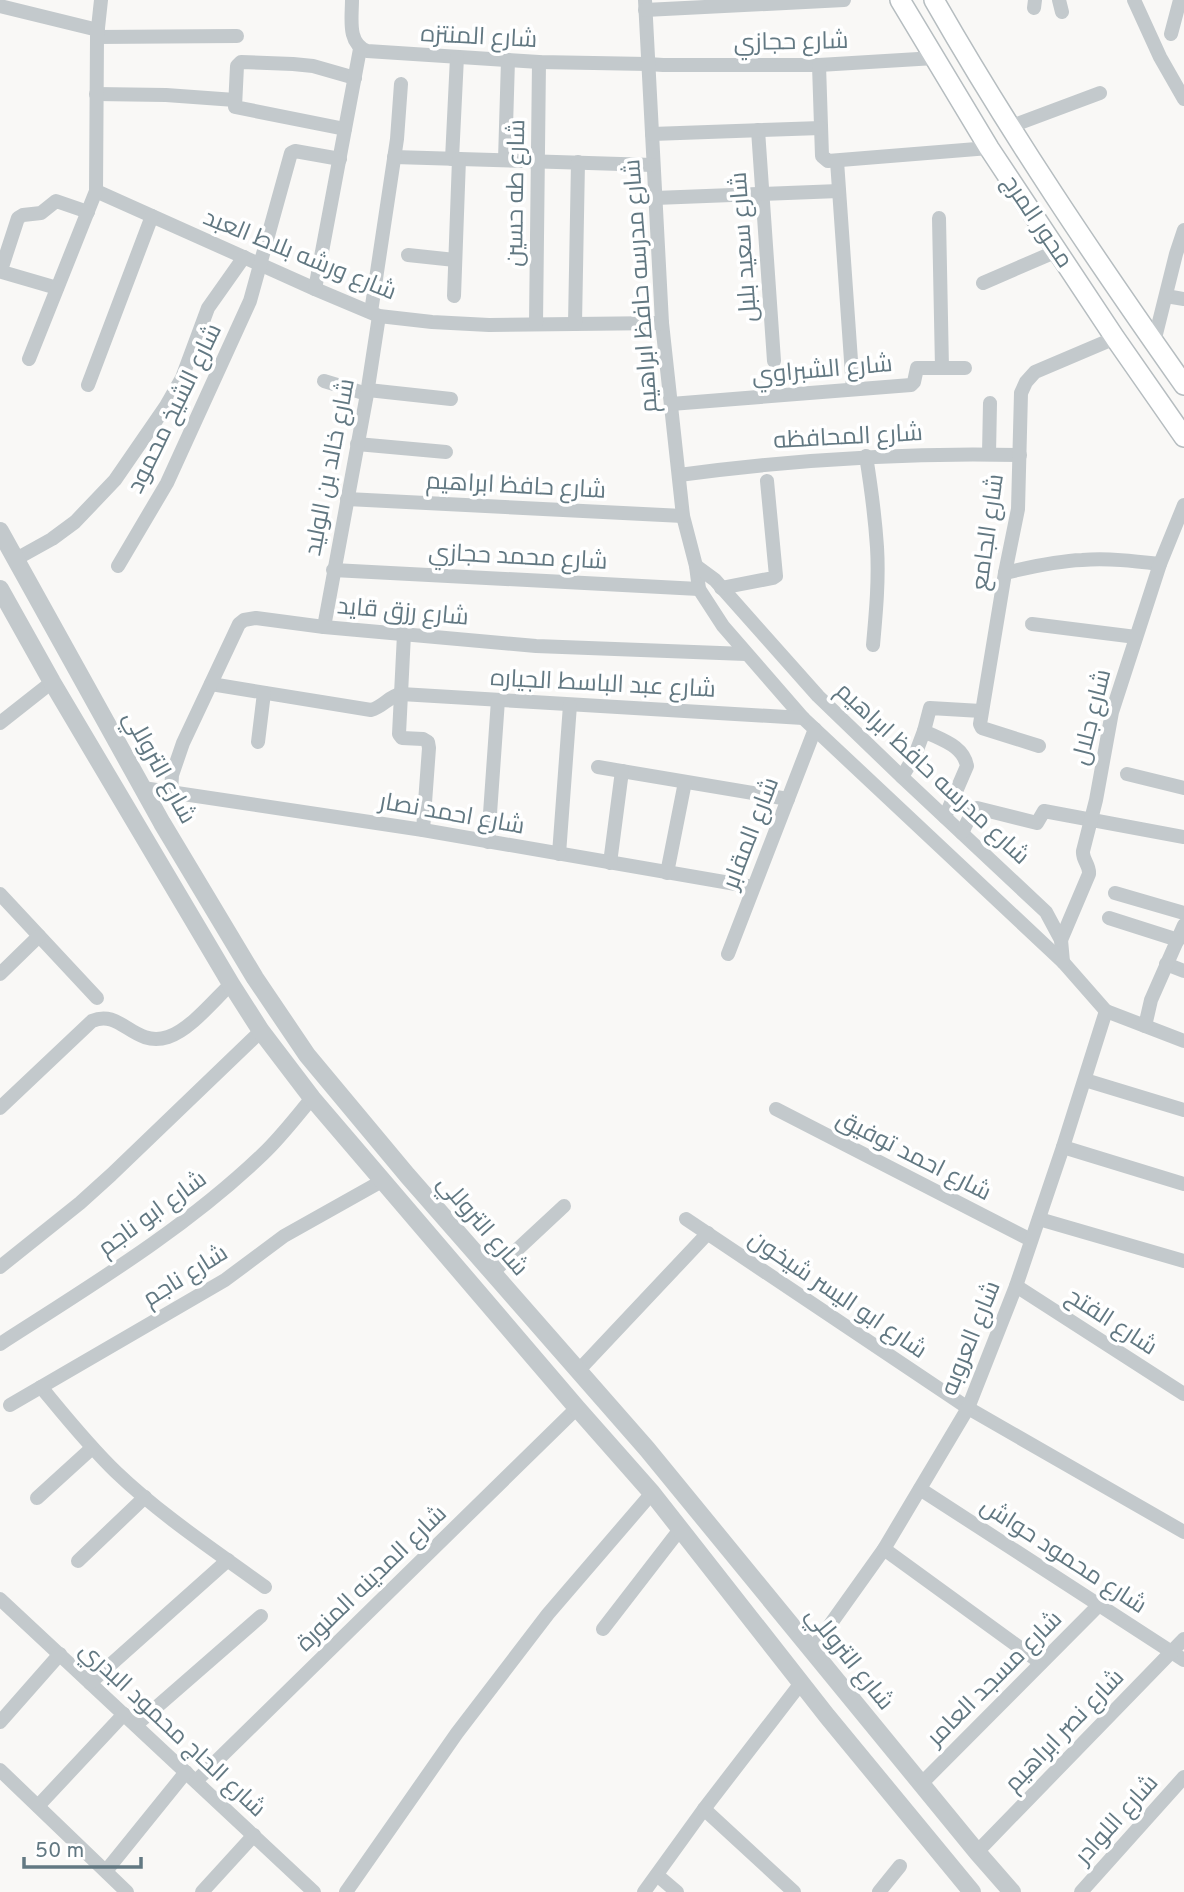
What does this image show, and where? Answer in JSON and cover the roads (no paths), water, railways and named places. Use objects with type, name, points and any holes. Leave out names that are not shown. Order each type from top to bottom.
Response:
[{"type":"main road","name":"محور المرج","points":[[900,0],[989,148],[1184,437]]},
{"type":"main road","name":"محور المرج","points":[[934,0],[1009,127],[1104,272],[1184,385]]},
{"type":"street","points":[[29,359],[96,191],[100,0]]},
{"type":"street","points":[[315,289],[360,48],[355,44],[352,34],[352,0]]},
{"type":"street","points":[[645,5],[844,0]]},
{"type":"street","points":[[1135,0],[1160,57],[1184,99]]},
{"type":"street","points":[[1171,34],[1180,0]]},
{"type":"street","points":[[0,3],[98,33],[237,36]]},
{"type":"street","name":"شارع مدرسه حافظ ابراهيم","points":[[645,5],[662,323],[683,516],[699,589],[723,626],[803,718],[1062,962],[1107,1011]]},
{"type":"street","name":"شارع المنتزه","points":[[360,48],[367,51],[539,62],[648,64]]},
{"type":"street","points":[[454,296],[457,57]]},
{"type":"street","name":"شارع حجازي","points":[[648,64],[818,65],[935,58]]},
{"type":"street","points":[[505,160],[508,60]]},
{"type":"street","points":[[345,129],[235,107],[237,66],[241,62],[313,66],[355,78]]},
{"type":"street","name":"شارع طه حسين","points":[[536,324],[539,62]]},
{"type":"street","points":[[818,65],[822,156],[828,161],[989,148]]},
{"type":"street","name":"شارع خالد بن الوليد","points":[[324,627],[367,392],[401,84]]},
{"type":"street","points":[[1009,127],[1100,93]]},
{"type":"street","points":[[96,94],[235,100]]},
{"type":"street","points":[[652,134],[821,128]]},
{"type":"street","name":"شارع سعيد بلبل","points":[[758,130],[774,361]]},
{"type":"street","name":"شارع الشيخ محمود","points":[[118,566],[167,483],[250,301],[291,153],[295,151],[340,159]]},
{"type":"street","points":[[394,157],[653,165]]},
{"type":"street","points":[[837,161],[853,389]]},
{"type":"street","points":[[575,324],[578,162]]},
{"type":"street","name":"شارع ورشه بلاط العبد","points":[[96,191],[375,314],[432,322],[489,325],[662,323]]},
{"type":"street","points":[[655,198],[839,191]]},
{"type":"street","points":[[57,288],[2,272],[17,220],[23,215],[46,211],[56,201],[88,212]]},
{"type":"street","points":[[88,385],[152,216]]},
{"type":"street","points":[[939,218],[942,368]]},
{"type":"street","points":[[1154,342],[1184,230]]},
{"type":"street","points":[[983,283],[1057,251]]},
{"type":"street","points":[[408,255],[456,260]]},
{"type":"street","points":[[16,558],[52,539],[75,522],[115,480],[182,379],[208,309],[244,257]]},
{"type":"street","points":[[1166,296],[1184,299]]},
{"type":"street","name":"شارع الجامع","points":[[981,710],[1018,509],[1021,393],[1035,372],[1115,338]]},
{"type":"street","name":"شارع الشبراوي","points":[[671,404],[912,384],[918,368],[965,368]]},
{"type":"street","points":[[324,381],[367,392],[452,398]]},
{"type":"street","points":[[989,454],[990,403]]},
{"type":"street","points":[[357,444],[446,452]]},
{"type":"street","name":"شارع المحافظه","points":[[679,475],[766,464],[866,456],[1020,455]]},
{"type":"street","points":[[866,456],[874,503],[877,550],[873,645]]},
{"type":"street","points":[[721,588],[776,575],[767,481]]},
{"type":"street","name":"شارع حافظ ابراهيم","points":[[347,499],[683,516]]},
{"type":"street","name":"شارع جلال","points":[[1061,940],[1089,874],[1083,855],[1112,712],[1160,564],[1184,505]]},
{"type":"street","name":"شارع التروللي","points":[[0,531],[143,788],[255,978],[307,1055],[407,1175],[647,1449],[1012,1892]]},
{"type":"street","points":[[1005,573],[1043,564],[1082,560],[1121,559],[1160,564]]},
{"type":"street","name":"شارع مدرسه حافظ ابراهيم","points":[[696,566],[706,572],[818,695],[1046,912],[1061,940],[1062,962]]},
{"type":"street","name":"شارع محمد حجازي","points":[[333,570],[699,589]]},
{"type":"street","name":"شارع التروللي","points":[[0,589],[52,682],[261,1031],[312,1098],[382,1181],[681,1528],[802,1683],[972,1892]]},
{"type":"street","name":"شارع رزق قايد","points":[[171,792],[177,759],[239,624],[244,620],[256,618],[324,627],[536,646],[746,654]]},
{"type":"street","points":[[1032,624],[1136,637]]},
{"type":"street","points":[[404,634],[400,736],[423,740],[428,743],[429,748],[423,830]]},
{"type":"street","points":[[0,723],[52,682]]},
{"type":"street","points":[[211,684],[371,710],[401,694]]},
{"type":"street","points":[[258,742],[264,693]]},
{"type":"street","name":"شارع عبد الباسط الجياره","points":[[401,694],[803,718]]},
{"type":"street","points":[[488,842],[498,700]]},
{"type":"street","points":[[559,855],[570,705]]},
{"type":"street","points":[[902,777],[915,755],[924,732],[928,711],[933,707],[981,710],[982,728],[1040,746]]},
{"type":"street","name":"شارع المقابر","points":[[728,954],[815,729]]},
{"type":"street","points":[[924,732],[960,749],[967,765],[945,817]]},
{"type":"street","points":[[598,767],[788,799]]},
{"type":"street","points":[[610,863],[622,771]]},
{"type":"street","points":[[1128,774],[1184,788]]},
{"type":"street","points":[[667,873],[685,782]]},
{"type":"street","name":"شارع احمد نصار","points":[[143,788],[423,830],[754,887]]},
{"type":"street","points":[[962,833],[976,808],[1037,823],[1044,811],[1184,837]]},
{"type":"street","points":[[1115,893],[1184,913]]},
{"type":"street","points":[[0,894],[97,998]]},
{"type":"street","points":[[1109,918],[1178,940]]},
{"type":"street","points":[[1144,1027],[1151,1000],[1184,925]]},
{"type":"street","points":[[0,974],[39,936]]},
{"type":"street","points":[[1166,964],[1184,971]]},
{"type":"street","points":[[0,1108],[92,1021],[104,1018],[114,1020],[139,1036],[150,1039],[169,1037],[185,1028],[231,984]]},
{"type":"street","points":[[1107,1011],[1184,1041]]},
{"type":"street","name":"شارع العروبه","points":[[812,1650],[884,1549],[968,1408],[1016,1286],[1107,1011]]},
{"type":"street","points":[[0,1267],[90,1194],[261,1031]]},
{"type":"street","points":[[1085,1080],[1184,1110]]},
{"type":"street","name":"شارع ابو ناجم","points":[[0,1344],[149,1247],[189,1217],[265,1153],[312,1098]]},
{"type":"street","name":"شارع احمد توفيق","points":[[776,1109],[1031,1240]]},
{"type":"street","points":[[1063,1147],[1184,1184]]},
{"type":"street","name":"شارع ناجم","points":[[10,1405],[225,1280],[284,1236],[382,1181]]},
{"type":"street","points":[[492,1273],[564,1206]]},
{"type":"street","name":"شارع ابو اليسر شيخون","points":[[686,1219],[968,1408],[1184,1532]]},
{"type":"street","points":[[1039,1219],[1184,1261]]},
{"type":"street","points":[[578,1371],[708,1233]]},
{"type":"street","name":"شارع الفتح","points":[[1016,1286],[1184,1394]]},
{"type":"street","points":[[41,1387],[92,1448],[118,1474],[178,1524],[265,1587]]},
{"type":"street","name":"شارع المدينه المنورة","points":[[106,1871],[191,1776],[577,1408]]},
{"type":"street","points":[[37,1498],[92,1448]]},
{"type":"street","name":"شارع محمود حواش","points":[[920,1489],[1178,1656]]},
{"type":"street","points":[[346,1892],[457,1734],[548,1614],[652,1493]]},
{"type":"street","points":[[78,1561],[145,1497]]},
{"type":"street","points":[[603,1629],[681,1528]]},
{"type":"street","points":[[884,1549],[1041,1663]]},
{"type":"street","points":[[90,1683],[228,1560]]},
{"type":"street","name":"شارع الحاج محمود البدري","points":[[1,1601],[314,1892]]},
{"type":"street","name":"شارع مسجد العامر","points":[[921,1784],[1099,1605]]},
{"type":"street","points":[[136,1725],[261,1616]]},
{"type":"street","name":"شارع نصر ابراهيم","points":[[977,1852],[1178,1656],[1184,1639]]},
{"type":"street","points":[[0,1722],[60,1654]]},
{"type":"street","points":[[644,1892],[704,1809],[802,1683]]},
{"type":"street","points":[[38,1806],[124,1714]]},
{"type":"street","points":[[0,1770],[127,1892]]},
{"type":"street","name":"شارع اللوادر","points":[[1081,1892],[1184,1777]]},
{"type":"street","points":[[704,1809],[794,1892]]},
{"type":"street","points":[[202,1892],[254,1835]]},
{"type":"street","points":[[879,1892],[900,1866]]},
{"type":"street","points":[[657,1875],[677,1892]]}]
